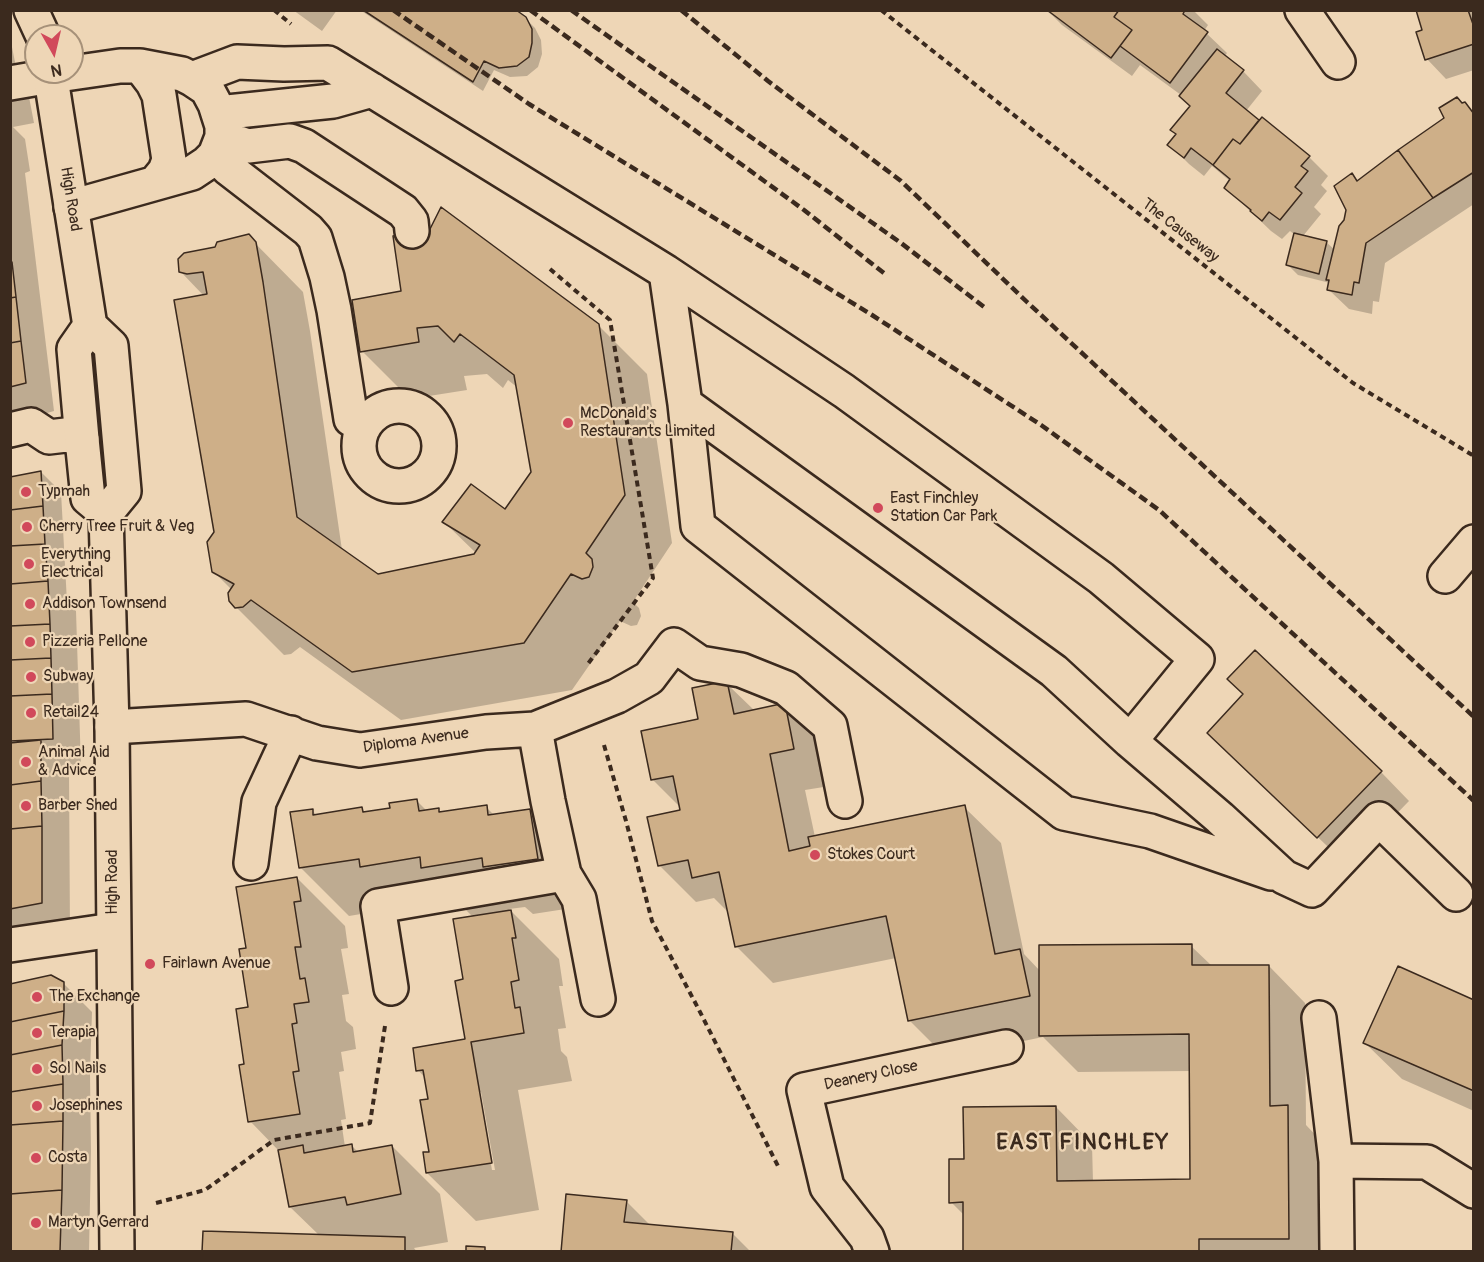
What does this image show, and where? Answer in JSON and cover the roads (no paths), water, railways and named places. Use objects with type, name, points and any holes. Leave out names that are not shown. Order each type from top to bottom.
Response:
[{"type":"main road","points":[[31,10],[38,24]]},
{"type":"main road","points":[[1302,10],[1338,62]]},
{"type":"main road","points":[[192,79],[237,62],[328,63],[666,272],[844,391],[1101,578],[1197,659],[1130,741]]},
{"type":"main road","points":[[84,71],[130,66],[182,74],[207,89],[229,169],[308,230],[315,238],[334,310],[351,419],[364,427]]},
{"type":"main road","points":[[130,66],[153,83],[159,95],[169,160],[165,171],[156,182]]},
{"type":"main road","points":[[71,207],[192,173],[207,163],[217,127],[220,96],[240,85],[284,82],[326,83],[372,90]]},
{"type":"main road","name":"High Road","points":[[53,84],[90,326]]},
{"type":"main road","points":[[217,127],[248,146],[290,141],[304,146],[403,211],[411,221],[412,231]]},
{"type":"main road","points":[[666,272],[686,404],[698,526],[1064,813],[1150,831],[1284,877],[1312,890],[1379,819],[1456,894]]},
{"type":"main road","points":[[90,326],[111,346],[124,491],[106,513],[88,498],[82,439],[74,348],[90,326]]},
{"type":"main road","points":[[686,404],[1054,670],[1130,741],[1220,818],[1284,877]]},
{"type":"main road","points":[[21,428],[49,437],[66,435],[82,439]]},
{"type":"main road","name":"High Road","points":[[106,513],[112,728],[117,1251]]},
{"type":"main road","points":[[1445,576],[1473,542]]},
{"type":"main road","name":"Diploma Avenue","points":[[112,728],[246,719],[317,743],[360,750],[486,732],[535,729],[617,696],[649,678],[674,645],[700,663],[741,670],[786,688],[830,726],[845,801]]},
{"type":"main road","points":[[535,729],[564,874],[579,899],[598,999]]},
{"type":"main road","points":[[250,863],[259,802],[291,733]]},
{"type":"main road","points":[[391,988],[378,906],[564,874]]},
{"type":"main road","points":[[10,945],[113,930]]},
{"type":"main road","points":[[1319,1018],[1336,1161],[1337,1251]]},
{"type":"main road","name":"Deanery Close","points":[[872,1251],[867,1238],[827,1186],[804,1090],[1006,1047]]},
{"type":"main road","points":[[1336,1161],[1427,1162],[1473,1191]]},
{"type":"railway","points":[[393,10],[529,104],[872,315],[1041,425],[1159,510],[1474,801]]},
{"type":"railway","points":[[530,10],[804,210],[885,274]]},
{"type":"railway","points":[[571,10],[901,243],[984,307]]},
{"type":"railway","points":[[681,10],[768,81],[901,181],[1027,302],[1474,717]]},
{"type":"place","name":"McDonald's Restaurants Limited","points":[[568,423]]},
{"type":"place","name":"Typmah","points":[[26,492]]},
{"type":"place","name":"East Finchley Station Car Park","points":[[878,508]]},
{"type":"place","name":"Cherry Tree Fruit & Veg","points":[[27,527]]},
{"type":"place","name":"Everything Electrical","points":[[29,564]]},
{"type":"place","name":"Addison Townsend","points":[[30,604]]},
{"type":"place","name":"Pizzeria Pellone","points":[[30,642]]},
{"type":"place","name":"Subway","points":[[31,677]]},
{"type":"place","name":"Retail24","points":[[31,713]]},
{"type":"place","name":"Animal Aid & Advice","points":[[26,762]]},
{"type":"place","name":"Barber Shed","points":[[26,806]]},
{"type":"place","name":"Stokes Court","points":[[815,855]]},
{"type":"place","name":"Fairlawn Avenue","points":[[150,964]]},
{"type":"place","name":"The Exchange","points":[[37,997]]},
{"type":"place","name":"Terapia","points":[[37,1033]]},
{"type":"place","name":"Sol Nails","points":[[37,1069]]},
{"type":"place","name":"Josephines","points":[[37,1106]]},
{"type":"place","name":"Costa","points":[[36,1158]]},
{"type":"place","name":"Martyn Gerrard","points":[[36,1223]]},
{"type":"district","name":"EAST FINCHLEY","points":[[1083,1143]]}]
